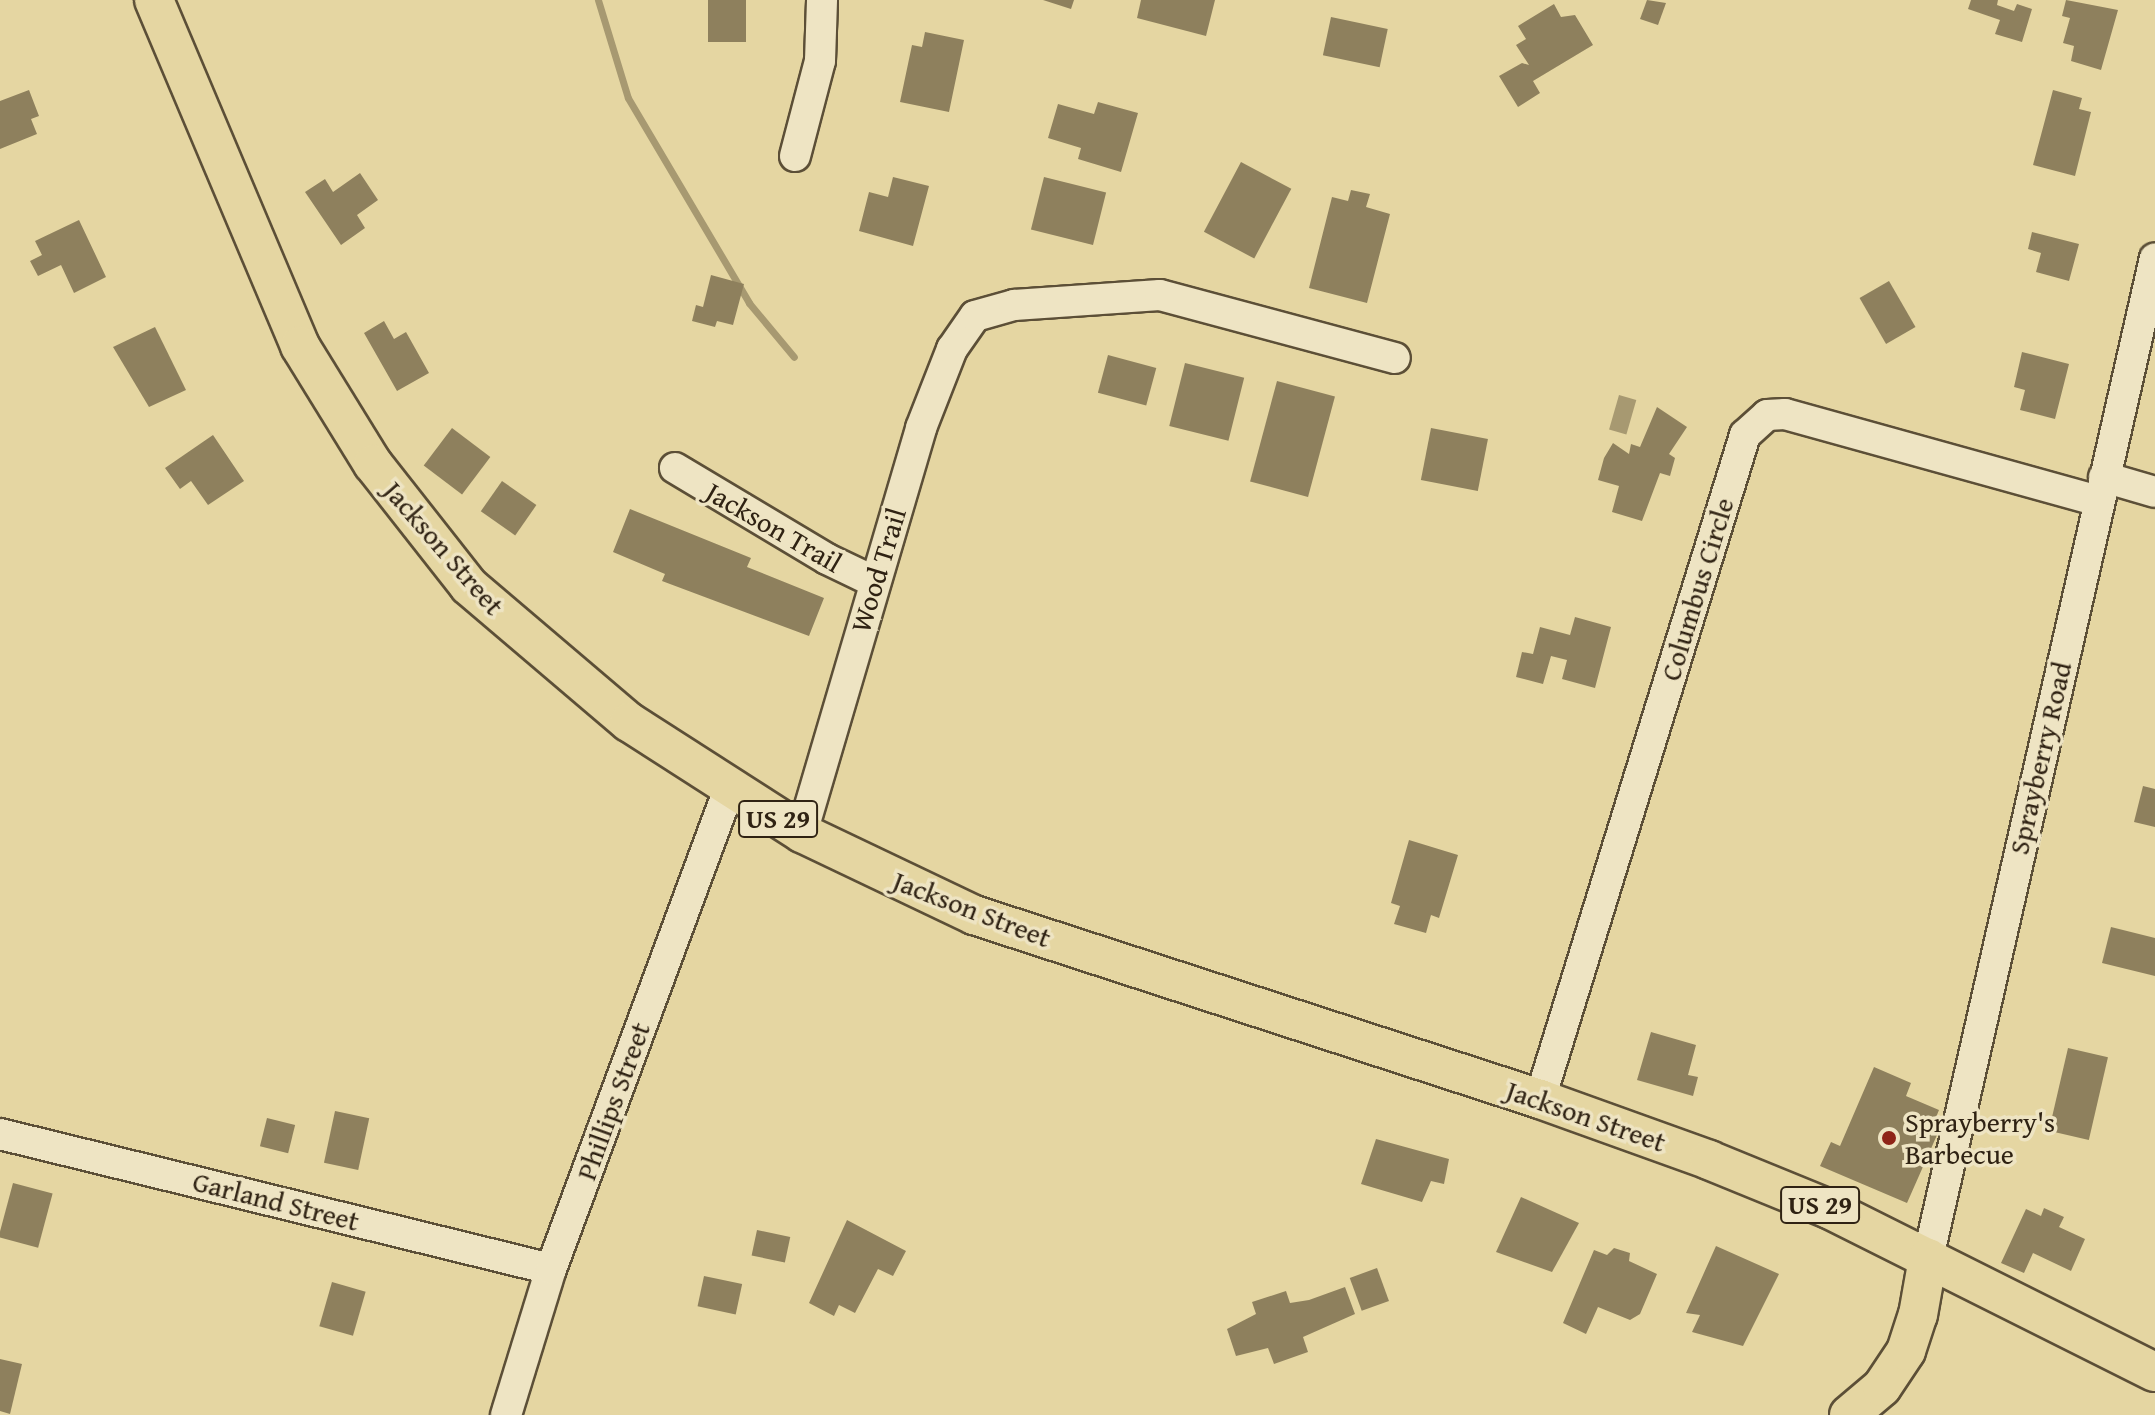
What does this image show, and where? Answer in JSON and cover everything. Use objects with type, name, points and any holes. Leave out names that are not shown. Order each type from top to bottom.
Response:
[{"type":"main road","name":"Jackson Street","points":[[154,0],[300,346],[373,464],[442,555],[496,613],[629,722],[802,833],[974,915],[1540,1099],[1768,1183],[1928,1258],[2155,1372]]},
{"type":"main road","points":[[1849,1415],[1882,1387],[1906,1351],[1918,1315],[1928,1258]]},
{"type":"street","points":[[795,156],[820,61],[822,0]]},
{"type":"street","name":"Sprayberry Road","points":[[1928,1258],[2155,258]]},
{"type":"street","name":"Wood Trail","points":[[802,833],[921,428],[952,349],[975,316],[1014,305],[1160,295],[1395,358]]},
{"type":"street","name":"Columbus Circle","points":[[1540,1099],[1745,435],[1767,415],[1785,414],[2101,489],[2155,492]]},
{"type":"street","name":"Jackson Trail","points":[[675,468],[827,559],[875,582]]},
{"type":"street","name":"Phillips Street","points":[[506,1415],[551,1269],[729,789]]},
{"type":"street","name":"Garland Street","points":[[0,1134],[551,1269]]},
{"type":"shaded area","points":[[1619,395],[1636,400],[1626,435],[1609,430]]},
{"type":"building","points":[[708,0],[746,0],[746,42],[708,42]]},
{"type":"building","points":[[1043,0],[1074,0],[1071,9]]},
{"type":"building","points":[[1141,0],[1215,0],[1206,36],[1137,18]]},
{"type":"building","points":[[1647,0],[1666,3],[1658,25],[1640,19]]},
{"type":"building","points":[[1971,0],[1998,0],[1997,5],[2014,11],[2017,4],[2032,9],[2022,42],[1995,34],[2000,20],[1968,9]]},
{"type":"building","points":[[2066,0],[2118,10],[2101,70],[2071,61],[2074,46],[2063,43],[2070,18],[2062,16]]},
{"type":"building","points":[[1554,4],[1561,17],[1575,15],[1593,45],[1533,81],[1540,93],[1518,107],[1499,76],[1522,63],[1529,65],[1516,45],[1526,39],[1518,26]]},
{"type":"building","points":[[1331,17],[1388,29],[1380,67],[1323,55]]},
{"type":"building","points":[[925,32],[964,40],[949,112],[900,102],[912,45],[922,47]]},
{"type":"building","points":[[29,90],[39,116],[31,119],[37,134],[0,149],[0,101]]},
{"type":"building","points":[[2053,90],[2082,98],[2079,109],[2091,112],[2075,176],[2033,165]]},
{"type":"building","points":[[1098,102],[1138,113],[1121,172],[1078,159],[1081,148],[1048,138],[1058,104],[1094,114]]},
{"type":"building","points":[[1241,162],[1291,189],[1254,259],[1204,232]]},
{"type":"building","points":[[360,173],[378,200],[357,215],[365,228],[341,245],[305,192],[325,179],[333,192]]},
{"type":"building","points":[[893,177],[929,186],[913,246],[859,231],[869,192],[888,197]]},
{"type":"building","points":[[1044,177],[1106,192],[1093,245],[1031,229]]},
{"type":"building","points":[[1351,190],[1370,194],[1366,207],[1390,214],[1367,303],[1309,288],[1332,197],[1348,201]]},
{"type":"building","points":[[79,220],[106,277],[74,293],[61,265],[38,276],[30,261],[42,255],[35,241]]},
{"type":"building","points":[[2032,232],[2079,244],[2069,281],[2036,272],[2041,253],[2028,249]]},
{"type":"building","points":[[711,275],[744,284],[733,325],[717,321],[715,327],[692,321],[696,305],[703,307]]},
{"type":"building","points":[[1889,281],[1916,327],[1886,344],[1860,298]]},
{"type":"building","points":[[384,321],[394,339],[406,332],[429,373],[397,391],[364,333]]},
{"type":"building","points":[[155,327],[186,390],[149,407],[113,347]]},
{"type":"building","points":[[2022,352],[2069,364],[2055,419],[2020,410],[2025,390],[2014,387]]},
{"type":"building","points":[[1108,355],[1156,368],[1146,406],[1098,393]]},
{"type":"building","points":[[1185,363],[1244,378],[1228,441],[1169,426]]},
{"type":"building","points":[[1277,381],[1335,397],[1308,497],[1250,481]]},
{"type":"building","points":[[1657,407],[1687,427],[1669,454],[1675,458],[1670,476],[1660,473],[1642,521],[1612,512],[1619,486],[1598,480],[1604,458],[1613,443],[1629,454],[1631,444],[1640,447]]},
{"type":"building","points":[[452,428],[490,457],[462,494],[424,466]]},
{"type":"building","points":[[1431,428],[1488,439],[1478,491],[1421,480]]},
{"type":"building","points":[[213,435],[244,481],[208,505],[191,481],[180,489],[165,468]]},
{"type":"building","points":[[502,481],[536,505],[515,535],[481,511]]},
{"type":"building","points":[[630,509],[751,558],[747,567],[824,598],[809,636],[662,581],[665,574],[613,552]]},
{"type":"building","points":[[1575,617],[1611,627],[1595,688],[1562,679],[1567,660],[1551,656],[1543,684],[1516,677],[1522,652],[1533,654],[1540,627],[1570,635]]},
{"type":"building","points":[[2143,786],[2155,789],[2155,827],[2134,822]]},
{"type":"building","points":[[1409,840],[1458,855],[1439,918],[1431,915],[1426,933],[1394,924],[1400,906],[1391,903]]},
{"type":"building","points":[[2111,927],[2155,938],[2155,976],[2102,963]]},
{"type":"building","points":[[1651,1032],[1696,1045],[1688,1075],[1698,1077],[1693,1096],[1637,1080]]},
{"type":"building","points":[[2068,1048],[2108,1057],[2089,1140],[2049,1131]]},
{"type":"building","name":"Sprayberry's Barbecue","points":[[1874,1067],[1911,1083],[1906,1096],[1939,1110],[1930,1132],[1937,1135],[1907,1203],[1820,1166],[1831,1142],[1840,1146]]},
{"type":"building","points":[[335,1111],[369,1118],[358,1170],[324,1163]]},
{"type":"building","points":[[267,1118],[295,1125],[288,1153],[260,1146]]},
{"type":"building","points":[[1376,1139],[1449,1159],[1444,1184],[1431,1181],[1422,1202],[1361,1184]]},
{"type":"building","points":[[13,1183],[53,1194],[38,1248],[0,1237]]},
{"type":"building","points":[[1521,1197],[1579,1223],[1552,1272],[1496,1252]]},
{"type":"building","points":[[2044,1208],[2064,1217],[2059,1227],[2085,1239],[2071,1271],[2033,1253],[2024,1273],[2001,1263],[2026,1209],[2041,1216]]},
{"type":"building","points":[[847,1220],[906,1251],[893,1276],[878,1269],[855,1313],[839,1305],[834,1316],[809,1303]]},
{"type":"building","points":[[757,1230],[790,1237],[785,1263],[752,1255]]},
{"type":"building","points":[[1716,1246],[1779,1274],[1743,1346],[1692,1332],[1700,1315],[1686,1313]]},
{"type":"building","points":[[1614,1248],[1630,1253],[1629,1261],[1657,1274],[1640,1314],[1630,1320],[1598,1307],[1586,1334],[1563,1323],[1594,1250],[1607,1255]]},
{"type":"building","points":[[1377,1268],[1389,1301],[1362,1311],[1350,1278]]},
{"type":"building","points":[[704,1276],[742,1284],[736,1314],[698,1306]]},
{"type":"building","points":[[332,1282],[366,1292],[353,1336],[319,1326]]},
{"type":"building","points":[[1345,1287],[1355,1314],[1303,1337],[1308,1352],[1274,1364],[1268,1348],[1236,1356],[1227,1329],[1256,1314],[1252,1302],[1286,1291],[1290,1303],[1309,1300]]},
{"type":"building","points":[[0,1359],[22,1364],[10,1414],[0,1411]]},
{"type":"waterway","points":[[598,0],[628,98],[749,303],[794,357]]},
{"type":"place","name":"Sprayberry's Barbecue","points":[[1889,1138]]}]
